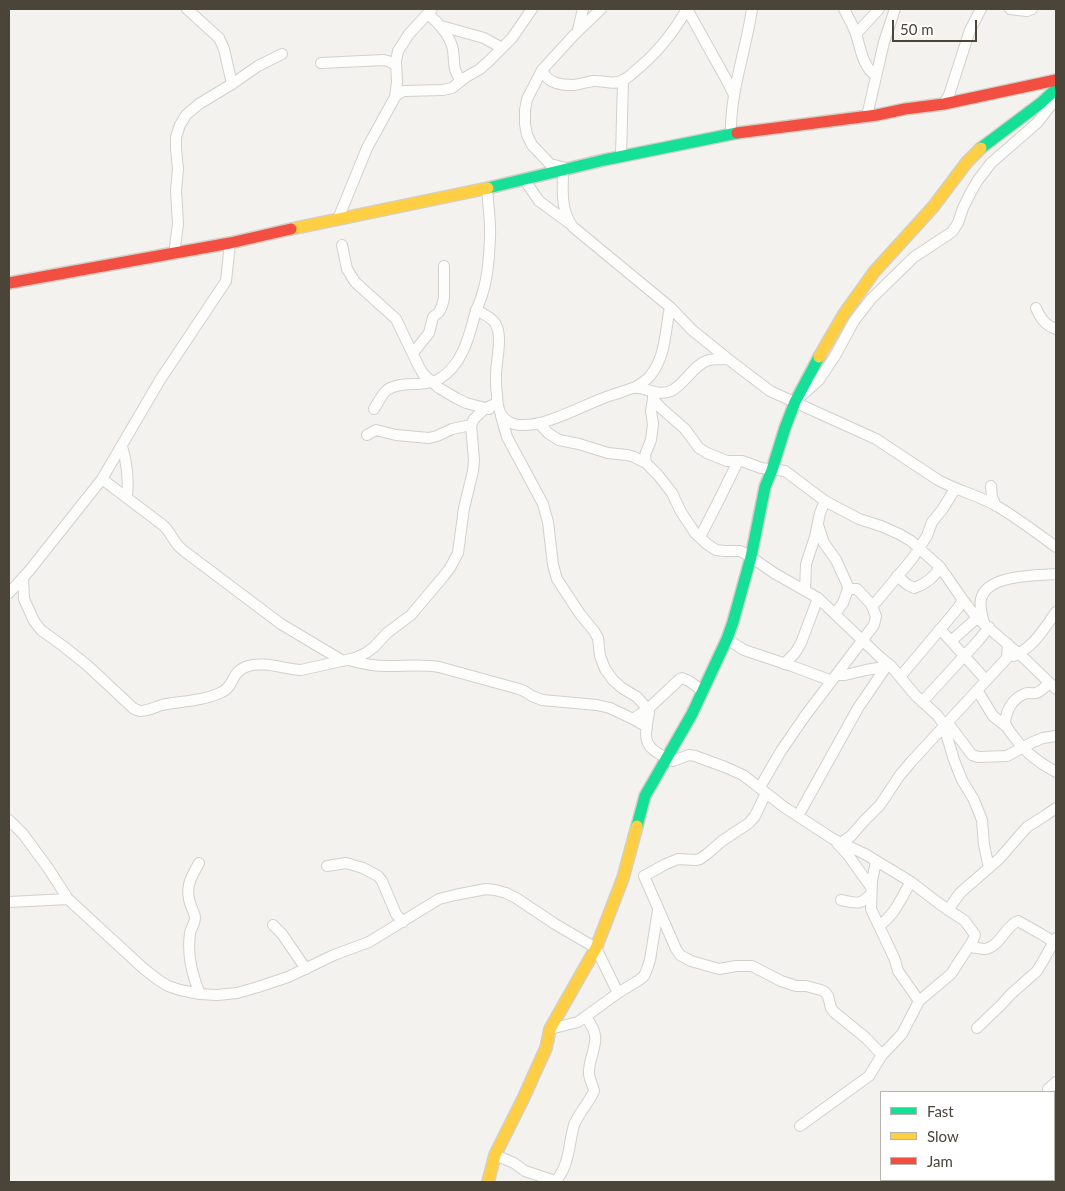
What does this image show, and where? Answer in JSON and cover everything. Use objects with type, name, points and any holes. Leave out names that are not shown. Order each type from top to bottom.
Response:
[{"type":"street","points":[[187,9],[219,38],[224,49],[232,84]]},
{"type":"street","points":[[338,219],[367,148],[395,97],[404,91],[452,88],[480,68],[502,48],[512,38],[532,9]]},
{"type":"street","points":[[577,31],[583,9]]},
{"type":"street","points":[[565,169],[550,164],[532,145],[527,135],[525,124],[527,99],[542,70],[577,31],[601,9]]},
{"type":"street","points":[[542,70],[552,81],[562,85],[594,81],[611,83],[623,80],[644,64],[664,43],[675,30],[687,9]]},
{"type":"street","points":[[687,9],[734,95]]},
{"type":"street","points":[[731,134],[734,95],[752,9]]},
{"type":"street","points":[[844,9],[856,34],[867,68],[876,76]]},
{"type":"street","points":[[856,34],[879,9]]},
{"type":"street","points":[[867,116],[884,42],[895,9]]},
{"type":"street","points":[[944,104],[949,95],[970,30],[981,9]]},
{"type":"street","points":[[1010,9],[1027,11],[1032,9]]},
{"type":"street","points":[[395,97],[397,82],[396,55],[409,34],[430,11],[451,42],[455,70],[461,82]]},
{"type":"street","points":[[441,26],[484,38],[502,48]]},
{"type":"street","points":[[174,254],[178,224],[176,138],[180,125],[186,115],[199,104],[258,66],[282,54]]},
{"type":"street","points":[[321,63],[384,60],[396,66]]},
{"type":"street","points":[[621,156],[623,80]]},
{"type":"street","points":[[9,283],[230,243],[487,188],[621,156],[731,134],[944,104],[1056,80]]},
{"type":"street","points":[[488,1182],[495,1155],[546,1048],[550,1028],[596,948],[623,878],[645,796],[684,729],[727,638],[751,557],[765,487],[795,402],[844,314],[874,272],[933,207],[967,162],[984,145],[1041,103],[1056,89]]},
{"type":"street","points":[[795,402],[819,380],[835,356],[854,321],[871,299],[914,257],[952,232],[958,223],[971,192],[991,163],[1037,123],[1056,99]]},
{"type":"street","points":[[565,169],[564,205],[568,220],[573,227]]},
{"type":"street","points":[[524,179],[539,201],[670,308],[692,330],[770,391],[876,439],[898,452],[925,473],[996,506],[1056,547]]},
{"type":"street","points":[[374,409],[386,391],[391,388],[400,385],[407,386],[432,382],[444,376],[457,362],[470,332],[486,279],[490,236],[487,188]]},
{"type":"street","points":[[9,593],[102,479],[160,380],[226,281],[230,243]]},
{"type":"street","points":[[342,245],[347,269],[354,282],[396,319],[419,367],[432,382],[447,394],[466,403],[499,410],[506,420],[518,424],[538,423],[570,412],[634,388],[650,376],[660,359],[664,347],[670,308]]},
{"type":"street","points":[[413,353],[429,333],[433,317],[442,306],[444,298],[444,266]]},
{"type":"street","points":[[1036,308],[1045,324],[1056,329]]},
{"type":"street","points":[[476,310],[494,322],[498,332],[496,379],[499,410],[507,437],[543,504],[548,522],[553,565],[557,579],[582,618],[598,638],[600,656],[613,680],[637,697],[648,709],[647,744],[656,752],[673,761],[689,755],[702,757],[743,775],[798,816],[911,882],[966,921],[975,935],[946,980],[919,1001],[902,1034],[882,1055],[869,1076],[800,1126]]},
{"type":"street","points":[[634,388],[653,395],[669,392],[703,363],[709,360],[728,359]]},
{"type":"street","points":[[653,395],[661,408],[685,429],[699,448],[727,461],[738,461],[761,468],[785,471],[825,501],[859,519],[899,534],[919,548],[940,567],[963,600],[983,622],[1051,684]]},
{"type":"street","points":[[646,463],[645,455],[651,440],[653,424],[651,411],[653,395]]},
{"type":"street","points":[[22,578],[24,599],[34,621],[42,630],[87,665],[133,708],[138,710],[150,710],[162,705],[187,702],[220,693],[227,689],[238,670],[251,665],[261,664],[301,670],[346,660],[366,653],[410,614],[443,577],[458,553],[464,508],[473,471],[472,425],[474,418],[486,408]]},
{"type":"street","points":[[538,423],[548,434],[560,440],[608,453],[627,455],[646,463],[672,494],[695,533],[707,544],[716,550],[725,552],[740,551],[774,574],[818,598],[900,677],[914,695],[941,719],[972,755],[978,758],[1007,756],[1033,742],[1056,736]]},
{"type":"street","points":[[367,436],[376,430],[396,435],[429,438],[452,429],[472,425]]},
{"type":"street","points":[[122,446],[127,461],[127,497]]},
{"type":"street","points":[[700,537],[738,461]]},
{"type":"street","points":[[102,479],[169,531],[184,552],[280,624],[346,660],[374,666],[426,664],[519,689],[542,700],[610,708],[647,727]]},
{"type":"street","points":[[991,486],[992,497],[996,506]]},
{"type":"street","points":[[871,604],[874,604],[912,560],[927,536],[932,522],[956,489]]},
{"type":"street","points":[[805,590],[805,569],[825,501]]},
{"type":"street","points":[[818,525],[824,542],[836,560],[848,589],[843,603],[835,614]]},
{"type":"street","points":[[898,576],[914,588],[932,579],[940,567]]},
{"type":"street","points":[[922,702],[979,640],[983,622],[980,606],[981,597],[986,590],[995,583],[1009,578],[1056,574]]},
{"type":"street","points":[[848,589],[857,589],[871,604],[876,621],[786,744],[763,790],[755,816],[749,823],[700,859],[678,859],[644,876],[676,949],[685,959],[720,969],[752,966],[781,981],[796,986],[806,986],[821,990],[828,996],[834,1012],[866,1038],[882,1055]]},
{"type":"street","points":[[784,664],[801,642],[818,598]]},
{"type":"street","points":[[900,677],[963,600]]},
{"type":"street","points":[[837,840],[851,836],[880,805],[905,769],[986,680],[1007,658],[1029,647],[1038,638],[1056,612]]},
{"type":"street","points":[[951,641],[983,622]]},
{"type":"street","points":[[940,629],[986,680]]},
{"type":"street","points":[[727,638],[744,650],[834,678],[888,667]]},
{"type":"street","points":[[1007,658],[1008,644]]},
{"type":"street","points":[[849,659],[866,670]]},
{"type":"street","points":[[798,816],[858,708],[888,667]]},
{"type":"street","points":[[1006,727],[1006,718],[1012,703],[1025,694],[1035,693],[1051,684],[1056,674]]},
{"type":"street","points":[[633,719],[648,709],[682,678],[703,691]]},
{"type":"street","points":[[977,690],[993,716],[1006,727],[1023,748],[1036,760],[1056,772]]},
{"type":"street","points":[[946,725],[949,747],[962,780],[974,800],[982,820],[984,845],[989,868]]},
{"type":"street","points":[[948,910],[960,893],[999,859],[1027,827],[1056,808]]},
{"type":"street","points":[[9,820],[23,834],[68,899],[143,968],[168,986],[180,990],[217,995],[258,988],[369,942],[439,899],[470,892],[495,890],[516,898],[596,948],[618,993]]},
{"type":"street","points":[[837,840],[871,891]]},
{"type":"street","points":[[876,861],[871,891],[871,909],[895,960],[898,971],[919,1001]]},
{"type":"street","points":[[326,866],[346,863],[363,868],[378,876],[382,880],[396,914],[403,922]]},
{"type":"street","points":[[199,864],[188,884],[187,892],[195,919],[190,932],[191,966],[194,981],[200,994]]},
{"type":"street","points":[[879,926],[895,911],[911,882]]},
{"type":"street","points":[[858,904],[871,891]]},
{"type":"street","points":[[9,902],[68,899]]},
{"type":"street","points":[[841,900],[858,904],[874,916]]},
{"type":"street","points":[[550,1028],[578,1022],[644,976],[647,969],[658,909]]},
{"type":"street","points":[[969,947],[988,948],[1018,921],[1055,943],[1037,971],[1010,994],[977,1028]]},
{"type":"street","points":[[273,925],[282,934],[306,969]]},
{"type":"street","points":[[495,1155],[514,1163],[525,1171],[556,1182],[559,1178],[570,1146],[574,1126],[594,1091],[594,1086],[588,1074],[595,1033],[586,1017]]},
{"type":"street","points":[[1048,1089],[1056,1082]]},
{"type":"traffic: fast","points":[[981,148],[1041,103],[1056,89]]},
{"type":"traffic: fast","points":[[488,188],[604,160],[737,133]]},
{"type":"traffic: fast","points":[[637,826],[645,796],[692,714],[727,639],[751,557],[765,487],[795,402],[819,357]]},
{"type":"traffic: slow","points":[[819,357],[844,314],[874,272],[933,207],[967,162],[981,148]]},
{"type":"traffic: slow","points":[[291,229],[488,188]]},
{"type":"traffic: slow","points":[[488,1182],[495,1155],[546,1048],[550,1029],[596,948],[623,878],[637,826]]},
{"type":"traffic: jam","points":[[737,133],[877,115],[944,104],[1056,80]]},
{"type":"traffic: jam","points":[[9,283],[230,243],[291,229]]}]
